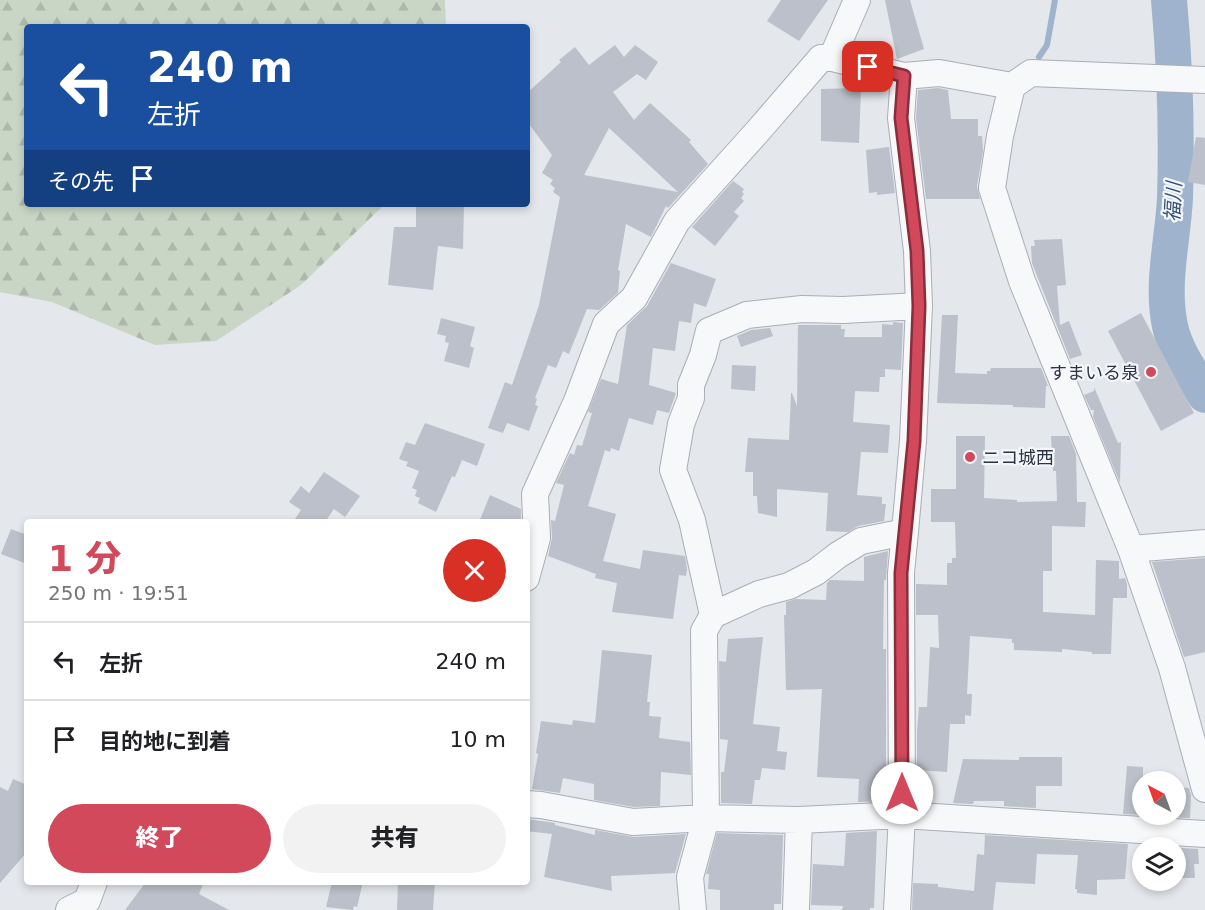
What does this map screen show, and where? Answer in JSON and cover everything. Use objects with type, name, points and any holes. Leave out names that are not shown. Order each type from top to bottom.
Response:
[{"type":"street","points":[[832,58],[857,0]]},
{"type":"street","points":[[530,563],[537,538],[535,494],[577,401],[606,324],[634,298],[677,221],[821,58],[832,58],[904,76],[939,73],[1012,86],[1031,74],[1186,80]]},
{"type":"street","points":[[897,910],[903,815],[901,573],[914,441],[919,306],[917,251],[901,118],[904,76]]},
{"type":"street","points":[[1012,86],[1000,136],[992,188],[1022,281],[1131,549],[1172,668],[1205,789]]},
{"type":"street","points":[[713,615],[692,520],[673,470],[681,424],[691,398],[691,385],[703,355],[709,331],[747,315],[802,309],[919,306]]},
{"type":"street","points":[[693,910],[690,877],[706,818],[704,632],[713,615],[759,594],[789,586],[816,572],[861,541],[905,532]]},
{"type":"street","points":[[1131,549],[1205,543]]},
{"type":"street","points":[[530,804],[633,822],[706,818],[799,820],[903,815],[1205,834]]},
{"type":"street","points":[[796,910],[799,820]]},
{"type":"street","points":[[69,910],[87,901],[93,885]]},
{"type":"green space","points":[[0,0],[445,0],[446,24],[24,24],[24,207],[382,207],[301,285],[216,341],[155,345],[52,302],[0,292]]},
{"type":"building","points":[[781,0],[828,0],[799,41],[767,21]]},
{"type":"building","points":[[885,0],[910,0],[924,49],[897,59]]},
{"type":"building","points":[[615,45],[624,57],[635,45],[658,62],[646,80],[637,74],[613,92],[634,120],[650,103],[691,140],[689,142],[708,164],[668,208],[666,206],[651,237],[626,224],[618,270],[620,271],[618,293],[599,310],[587,309],[569,354],[563,351],[556,368],[548,365],[535,398],[537,399],[535,405],[538,406],[529,431],[507,423],[503,433],[488,428],[505,382],[512,385],[539,305],[560,197],[553,192],[555,188],[550,184],[553,180],[542,173],[552,155],[530,125],[530,90],[575,47],[589,65]],"holes":[[[609,128],[678,192],[584,175]]]},
{"type":"building","points":[[861,88],[859,143],[821,141],[821,89]]},
{"type":"building","points":[[938,88],[948,90],[951,119],[978,119],[978,136],[982,136],[983,151],[977,186],[980,199],[926,199],[916,118],[918,90]]},
{"type":"building","points":[[1196,137],[1205,138],[1205,185],[1188,182]]},
{"type":"building","points":[[889,147],[895,193],[877,195],[877,192],[869,193],[866,150]]},
{"type":"building","points":[[733,181],[744,189],[741,198],[744,201],[734,212],[739,216],[715,246],[692,227]]},
{"type":"building","points":[[416,207],[464,207],[463,249],[438,246],[433,290],[388,285],[394,227],[416,227]]},
{"type":"building","points":[[1062,239],[1066,285],[1057,286],[1060,325],[1069,321],[1082,355],[1070,359],[1032,263],[1031,246],[1035,246],[1034,240]]},
{"type":"building","points":[[671,263],[716,279],[706,307],[694,303],[691,323],[679,321],[675,351],[653,348],[649,385],[676,393],[669,413],[657,410],[653,425],[629,418],[619,451],[611,448],[610,452],[605,450],[588,506],[616,514],[603,561],[640,569],[643,550],[685,556],[686,576],[679,575],[673,619],[612,612],[617,583],[595,578],[596,574],[548,556],[552,538],[551,520],[555,521],[564,485],[556,483],[570,453],[574,455],[577,445],[582,446],[592,413],[588,412],[601,379],[618,384],[627,325],[647,306]]},
{"type":"building","name":"すまいる泉","points":[[1141,313],[1194,413],[1161,431],[1108,331]]},
{"type":"building","points":[[942,315],[958,315],[955,373],[987,374],[991,368],[1041,368],[1048,386],[1046,386],[1045,408],[937,403]]},
{"type":"building","points":[[441,318],[475,327],[470,346],[474,348],[469,368],[444,361],[449,343],[445,342],[446,336],[437,334]]},
{"type":"building","points":[[893,322],[903,323],[901,370],[885,369],[885,377],[880,377],[879,392],[855,391],[853,422],[890,425],[888,453],[861,452],[857,495],[882,497],[882,504],[886,504],[884,521],[858,526],[848,532],[826,531],[828,493],[777,489],[777,517],[758,513],[757,496],[753,496],[753,472],[745,472],[748,438],[789,440],[791,393],[797,406],[798,325],[841,325],[841,329],[845,329],[844,337],[882,337],[882,324],[893,325]]},
{"type":"building","points":[[770,328],[773,336],[741,347],[737,336],[751,330]]},
{"type":"building","points":[[732,365],[756,366],[755,391],[731,389]]},
{"type":"building","points":[[1094,387],[1118,443],[1121,442],[1120,483],[1093,417],[1094,410],[1091,410],[1084,395],[1094,391]]},
{"type":"building","points":[[425,423],[485,444],[477,466],[462,460],[436,512],[418,503],[420,498],[415,496],[417,490],[412,488],[419,471],[406,466],[408,462],[399,459],[406,442],[415,445]]},
{"type":"building","points":[[956,436],[985,436],[984,498],[1017,500],[1017,502],[1057,501],[1051,436],[1069,436],[1076,454],[1077,502],[1086,502],[1085,527],[1052,526],[1052,571],[1043,571],[1043,612],[1095,615],[1096,560],[1119,561],[1119,579],[1125,578],[1127,598],[1113,598],[1111,654],[1092,654],[1092,652],[1062,649],[1062,652],[1014,650],[1012,639],[970,636],[967,694],[972,694],[971,716],[965,715],[965,724],[950,724],[947,772],[917,770],[919,707],[927,707],[930,647],[939,648],[938,615],[916,615],[916,584],[947,585],[947,563],[952,563],[952,558],[956,558],[955,522],[931,522],[931,489],[956,489]]},
{"type":"building","points":[[324,472],[360,496],[345,517],[334,509],[327,519],[295,519],[301,510],[289,502],[301,486],[309,493]]},
{"type":"building","points":[[490,495],[521,509],[521,519],[480,519]]},
{"type":"building","points":[[11,529],[24,534],[24,563],[1,554]]},
{"type":"building","points":[[888,551],[886,580],[884,580],[883,649],[886,649],[886,801],[858,802],[859,779],[817,777],[822,689],[786,690],[784,615],[786,615],[786,602],[796,599],[826,600],[827,583],[830,580],[864,581],[864,557]]},
{"type":"building","points":[[1205,558],[1205,652],[1184,657],[1152,562]]},
{"type":"building","points":[[763,637],[753,724],[780,727],[777,751],[787,752],[785,770],[762,768],[760,780],[755,780],[752,804],[721,803],[721,772],[724,772],[728,740],[720,739],[719,661],[726,662],[728,639]]},
{"type":"building","points":[[602,650],[652,655],[647,702],[650,702],[649,716],[661,717],[659,738],[690,742],[691,775],[661,772],[660,806],[634,807],[594,800],[594,784],[563,778],[560,793],[532,789],[541,721],[572,725],[573,720],[595,723]]},
{"type":"building","points":[[1019,757],[1062,757],[1062,786],[1036,786],[1036,808],[1004,806],[1004,801],[953,803],[963,759],[1019,760]]},
{"type":"building","points":[[1127,766],[1143,767],[1143,771],[1132,771],[1132,814],[1123,814]]},
{"type":"building","points":[[13,779],[24,784],[24,855],[0,883],[0,787],[8,791]]},
{"type":"building","points":[[1186,788],[1189,788],[1191,795],[1190,818],[1186,818]]},
{"type":"building","points":[[530,819],[555,823],[555,825],[595,835],[595,830],[634,837],[686,834],[675,873],[611,876],[612,891],[544,877],[552,834],[530,831]]},
{"type":"building","points":[[877,831],[874,908],[842,910],[843,906],[811,905],[813,862],[813,864],[844,866],[846,833]]},
{"type":"building","points":[[717,833],[783,835],[781,904],[774,904],[774,910],[720,910],[720,890],[708,889],[709,874],[706,874]]},
{"type":"building","points":[[985,835],[1128,844],[1125,879],[1097,880],[1097,895],[1077,893],[1075,889],[1078,855],[1037,854],[1035,884],[996,882],[993,910],[912,910],[913,883],[938,884],[938,887],[974,891],[977,854],[984,855]]},
{"type":"building","points":[[1186,848],[1198,849],[1199,864],[1194,864],[1195,878],[1186,878]]},
{"type":"building","points":[[144,885],[203,885],[199,894],[229,910],[125,910]]},
{"type":"building","points":[[331,885],[362,885],[357,907],[354,906],[353,910],[326,907]]},
{"type":"building","points":[[398,885],[435,885],[433,910],[397,910]]},
{"type":"waterway","points":[[1039,57],[1047,45],[1055,0]]},
{"type":"waterway","name":"福川","points":[[1169,0],[1176,148],[1175,198],[1167,278],[1168,310],[1172,335],[1184,362],[1205,395]]},
{"type":"place","name":"すまいる泉","points":[[1151,372]]},
{"type":"place","name":"ニコ城西","points":[[970,457]]},
{"type":"route","points":[[868,67],[904,76],[901,118],[917,251],[919,306],[914,441],[901,573],[902,793]]}]
